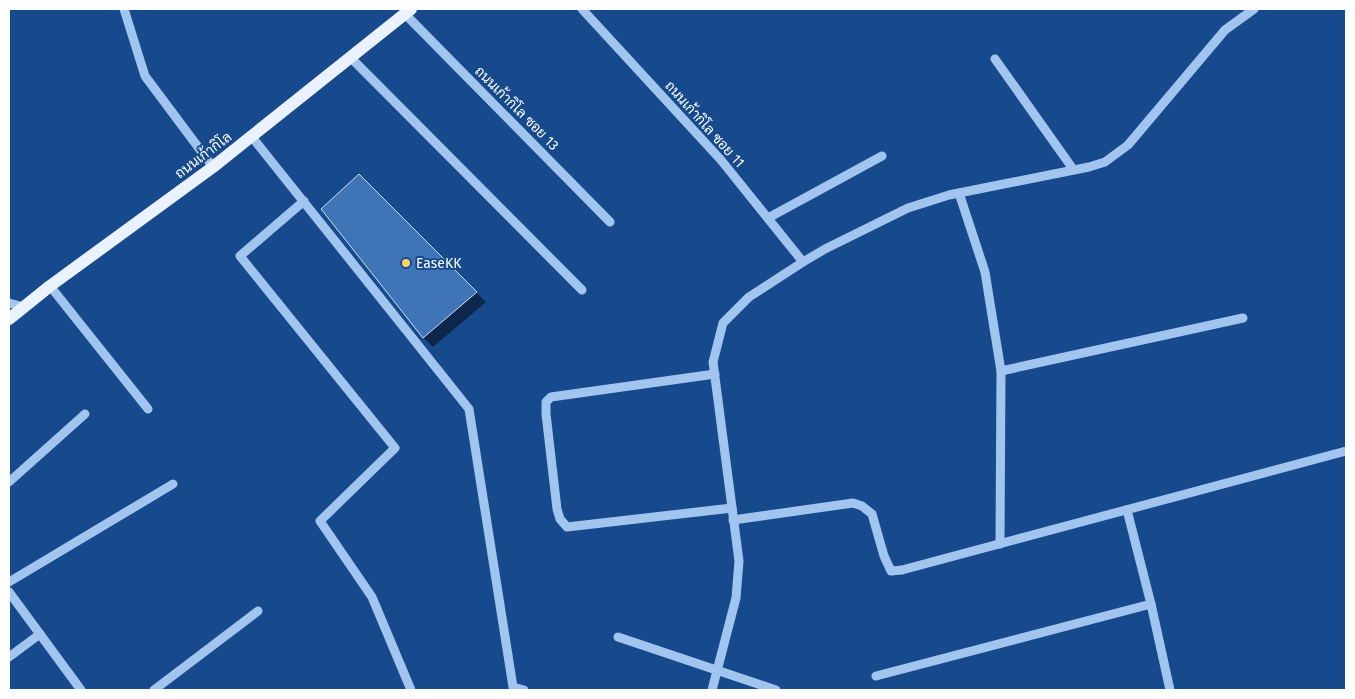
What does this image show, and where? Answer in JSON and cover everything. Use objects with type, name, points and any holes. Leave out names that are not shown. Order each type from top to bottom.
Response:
[{"type":"main road","name":"ถนนเก้ากิโล","points":[[9,319],[50,286],[252,137],[408,11]]},
{"type":"street","points":[[124,9],[145,76],[213,167]]},
{"type":"street","name":"ถนนเก้ากิโล ซอย 11","points":[[582,9],[721,160],[803,262]]},
{"type":"street","points":[[712,690],[736,598],[739,561],[713,362],[723,323],[749,297],[803,262],[908,208],[959,193],[1105,162],[1128,145],[1225,30],[1254,9]]},
{"type":"street","name":"ถนนเก้ากิโล ซอย 13","points":[[408,11],[610,222]]},
{"type":"street","points":[[350,58],[582,290]]},
{"type":"street","points":[[995,60],[1073,169]]},
{"type":"street","points":[[252,137],[469,409],[513,687],[524,690]]},
{"type":"street","points":[[768,218],[882,156]]},
{"type":"street","points":[[959,193],[985,272],[1001,371],[1000,544]]},
{"type":"street","points":[[304,201],[240,256],[396,448],[320,521],[372,597],[411,690]]},
{"type":"street","points":[[50,286],[148,409]]},
{"type":"street","points":[[9,303],[24,307]]},
{"type":"street","points":[[1001,371],[1243,318]]},
{"type":"street","points":[[715,374],[551,397],[546,402],[546,414],[557,509],[560,519],[567,527],[732,508]]},
{"type":"street","points":[[9,482],[85,414]]},
{"type":"street","points":[[733,520],[853,504],[862,506],[872,514],[884,556],[891,571],[902,570],[1346,451]]},
{"type":"street","points":[[9,582],[174,484]]},
{"type":"street","points":[[1127,510],[1151,604],[1170,690]]},
{"type":"street","points":[[9,592],[81,690]]},
{"type":"street","points":[[876,676],[1151,604]]},
{"type":"street","points":[[154,690],[258,611]]},
{"type":"street","points":[[9,657],[40,634]]},
{"type":"street","points":[[618,637],[776,690]]},
{"type":"building","name":"EaseKK","points":[[359,174],[477,292],[423,338],[321,209]]},
{"type":"place","name":"EaseKK","points":[[406,263]]}]
